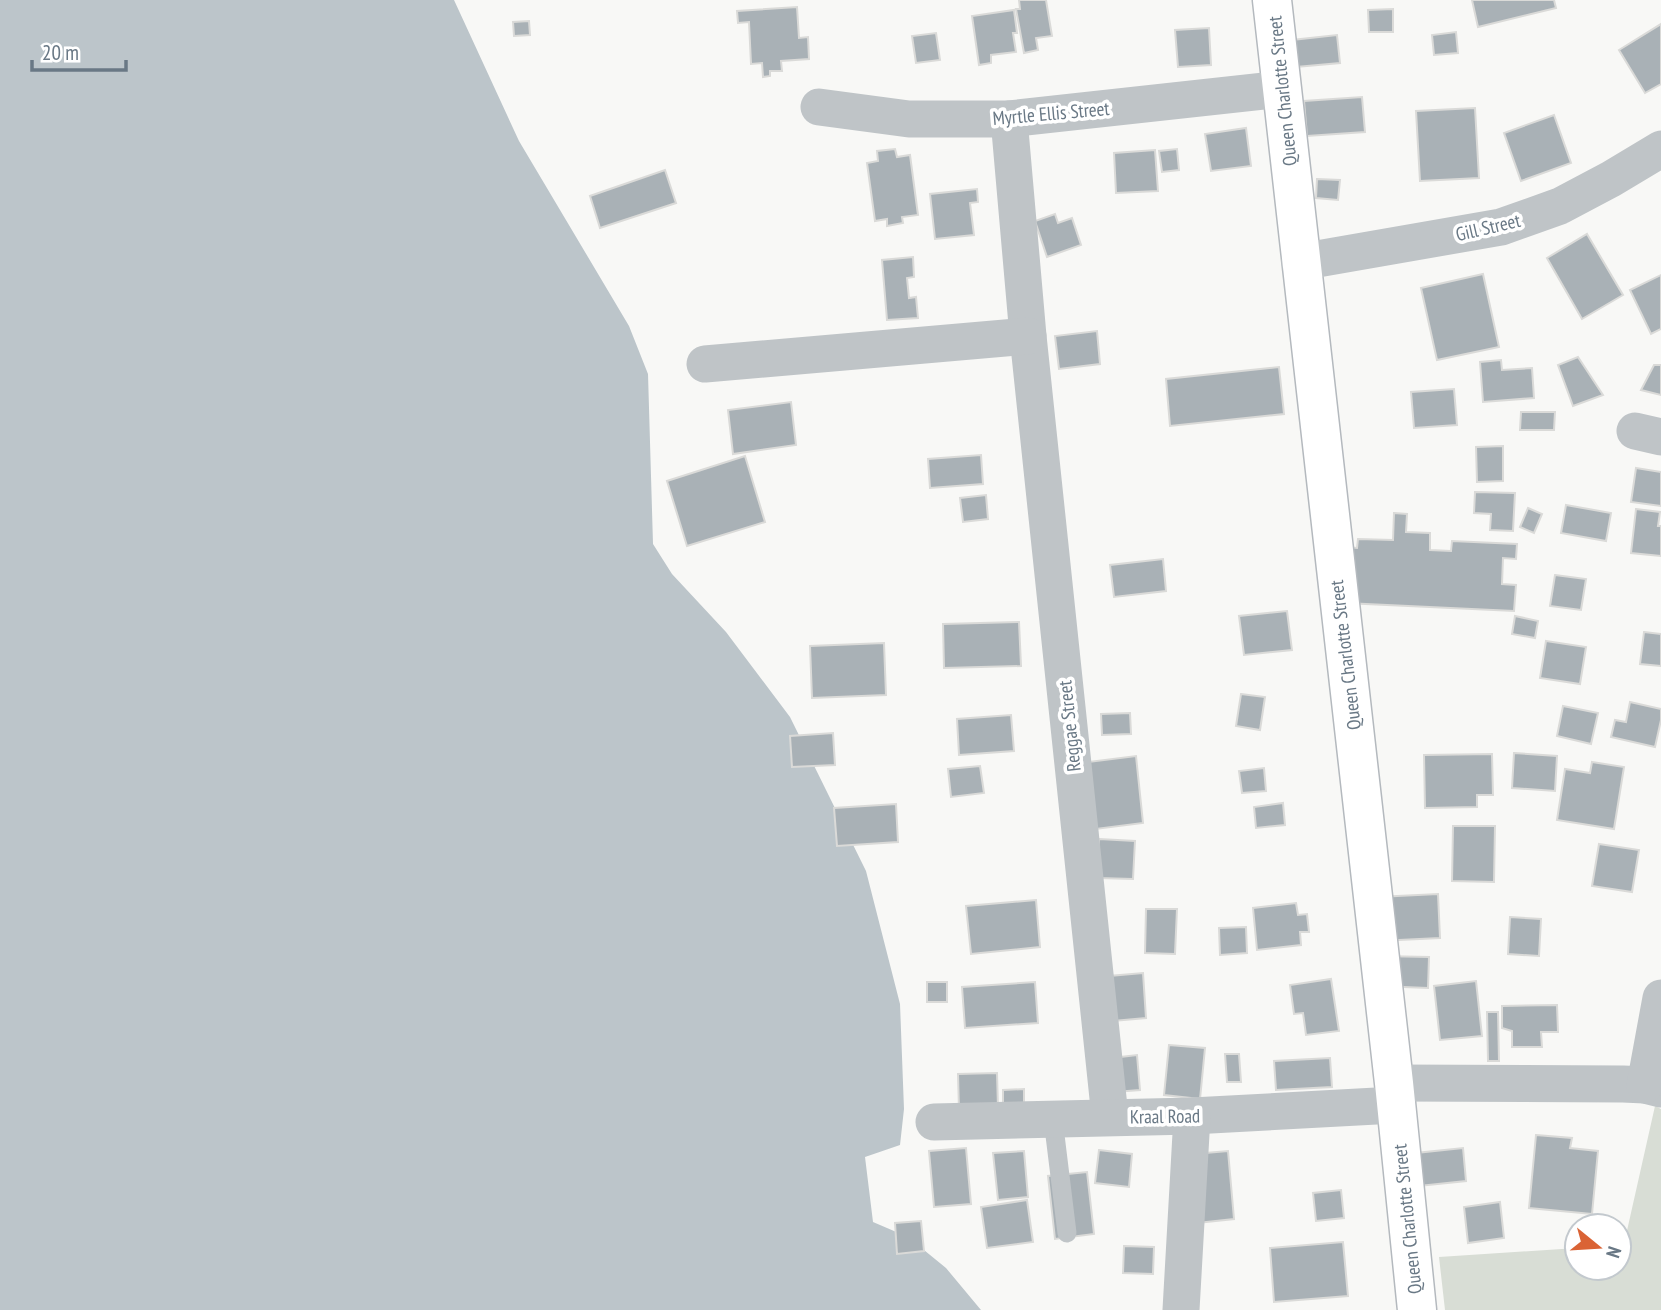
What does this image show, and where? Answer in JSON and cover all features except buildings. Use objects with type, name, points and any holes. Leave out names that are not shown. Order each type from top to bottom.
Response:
[{"type":"main road","name":"Queen Charlotte Street","points":[[1272,0],[1417,1310]]},
{"type":"street","name":"Myrtle Ellis Street","points":[[819,107],[909,119],[1009,118],[1282,89]]},
{"type":"street","name":"Reggae Street","points":[[1009,118],[1028,336],[1110,1117]]},
{"type":"street","name":"Gill Street","points":[[1300,262],[1501,227],[1560,205],[1661,149]]},
{"type":"street","points":[[705,364],[1028,336]]},
{"type":"street","points":[[1653,1087],[1661,998]]},
{"type":"street","name":"Kraal Road","points":[[934,1122],[1192,1116],[1394,1094],[1653,1087]]},
{"type":"street","points":[[1181,1310],[1192,1116]]},
{"type":"lane","points":[[1053,1119],[1067,1233]]},
{"type":"shaded area","points":[[0,0],[454,0],[519,141],[629,326],[648,374],[653,544],[672,574],[726,632],[790,717],[866,871],[900,1004],[904,1109],[900,1145],[865,1157],[873,1222],[908,1237],[946,1268],[981,1310],[0,1310]]},
{"type":"shaded area","points":[[1655,1106],[1661,1109],[1661,1310],[1445,1310],[1439,1257],[1563,1249],[1563,1282],[1633,1282],[1631,1212]]}]
